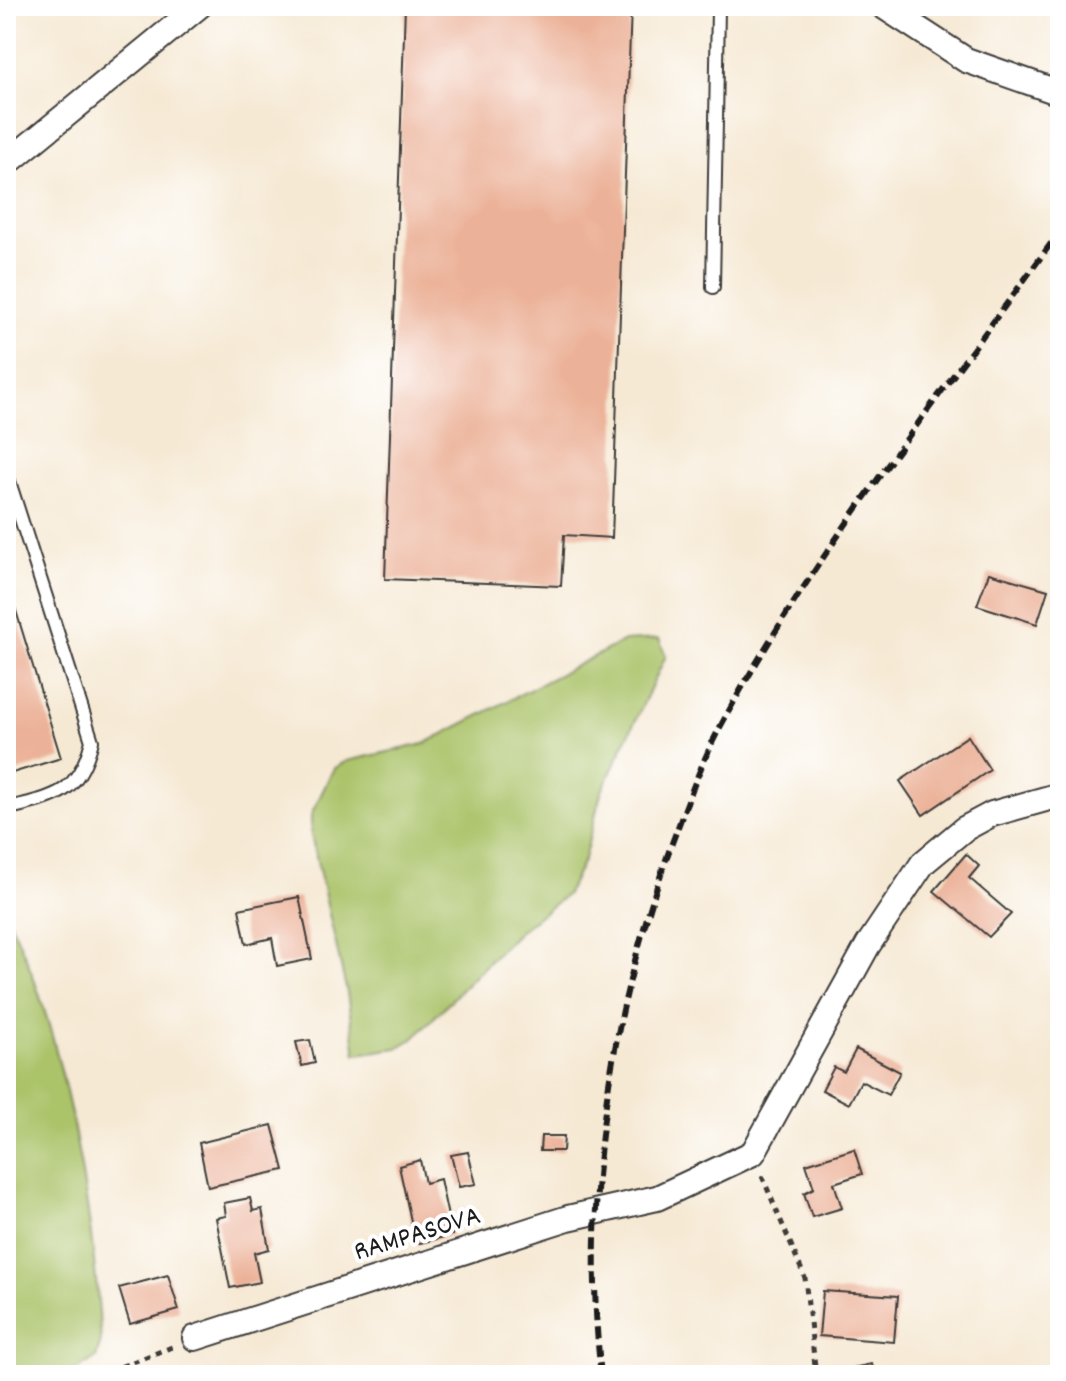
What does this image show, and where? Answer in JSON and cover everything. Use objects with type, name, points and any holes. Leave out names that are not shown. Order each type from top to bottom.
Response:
[{"type":"street","points":[[6,164],[199,6]]},
{"type":"street","points":[[883,6],[966,60],[1060,93]]},
{"type":"street","points":[[753,1153],[868,945],[923,863],[964,829],[992,814],[1060,795]]},
{"type":"street","name":"RAMPASOVA","points":[[195,1338],[568,1218],[657,1198],[753,1153]]},
{"type":"lane","points":[[713,287],[718,9],[715,6]]},
{"type":"lane","points":[[6,472],[92,741],[85,770],[63,794],[6,809]]},
{"type":"path","points":[[753,1153],[805,1278],[816,1375]]},
{"type":"path","points":[[99,1375],[195,1338]]},
{"type":"green space","points":[[659,639],[666,656],[601,793],[584,859],[567,894],[517,933],[413,1039],[397,1048],[356,1054],[347,993],[311,835],[311,815],[334,768],[347,761],[424,744],[624,641]]},
{"type":"green space","points":[[6,914],[27,960],[60,1066],[73,1122],[91,1236],[101,1341],[96,1358],[68,1375],[6,1375]]},
{"type":"building","points":[[405,6],[631,6],[612,538],[564,535],[561,586],[385,579]]},
{"type":"building","points":[[989,573],[1048,590],[1037,624],[977,605]]},
{"type":"building","points":[[6,578],[61,758],[6,775]]},
{"type":"building","points":[[968,736],[990,770],[923,815],[900,781]]},
{"type":"building","points":[[966,854],[979,866],[969,878],[1011,914],[989,937],[934,891]]},
{"type":"building","points":[[299,897],[312,959],[277,966],[272,938],[246,944],[239,909]]},
{"type":"building","points":[[310,1040],[315,1063],[302,1066],[296,1042]]},
{"type":"building","points":[[856,1049],[900,1072],[888,1095],[861,1081],[849,1104],[822,1090],[834,1067],[844,1072]]},
{"type":"building","points":[[272,1125],[284,1170],[208,1187],[199,1143]]},
{"type":"building","points":[[541,1136],[564,1136],[563,1151],[540,1151]]},
{"type":"building","points":[[854,1149],[862,1174],[834,1183],[842,1208],[812,1217],[804,1193],[814,1188],[806,1164]]},
{"type":"building","points":[[468,1152],[476,1184],[459,1187],[451,1155]]},
{"type":"building","points":[[420,1160],[425,1183],[440,1179],[452,1235],[416,1244],[399,1166]]},
{"type":"building","points":[[250,1198],[253,1211],[262,1209],[269,1249],[254,1253],[260,1282],[230,1288],[216,1218],[226,1216],[224,1203]]},
{"type":"building","points":[[168,1275],[179,1310],[130,1324],[119,1288]]},
{"type":"building","points":[[823,1291],[898,1296],[894,1342],[819,1336]]},
{"type":"building","points":[[872,1364],[874,1375],[823,1375],[823,1374]]},
{"type":"railway","points":[[601,1375],[596,1308],[598,1173],[617,1038],[650,907],[705,758],[755,665],[837,538],[1060,231]]}]
